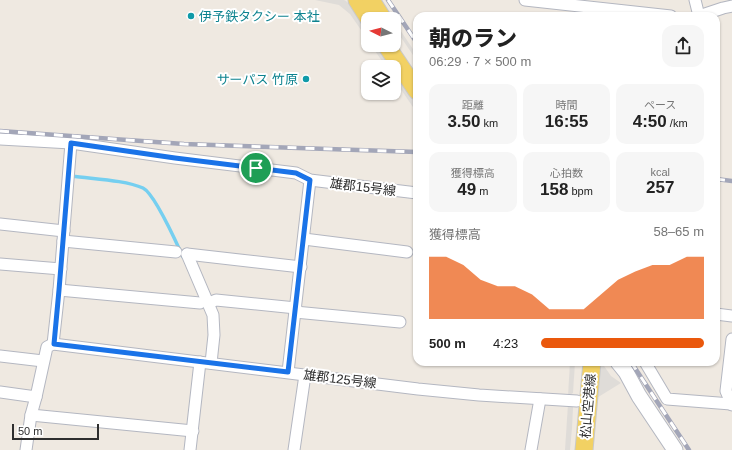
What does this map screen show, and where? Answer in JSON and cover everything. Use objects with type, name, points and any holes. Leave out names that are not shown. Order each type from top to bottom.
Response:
[{"type":"main road","points":[[357,0],[365,12]]},
{"type":"main road","points":[[371,0],[379,12]]},
{"type":"main road","points":[[401,46],[413,64]]},
{"type":"main road","points":[[391,52],[413,85]]},
{"type":"main road","points":[[578,450],[588,366]]},
{"type":"main road","points":[[611,366],[638,396]]},
{"type":"main road","points":[[621,366],[626,372],[638,396],[675,450]]},
{"type":"main road","name":"松山空港線","points":[[573,450],[583,401]]},
{"type":"main road","name":"松山空港線","points":[[583,401],[584,450]]},
{"type":"street","points":[[525,0],[574,3],[649,12]]},
{"type":"street","points":[[695,0],[698,12]]},
{"type":"street","points":[[711,12],[732,6]]},
{"type":"street","name":"雄郡15号線","points":[[0,139],[71,143],[296,173],[310,180],[413,193]]},
{"type":"street","points":[[26,450],[31,415],[43,361],[47,348],[54,344],[71,143]]},
{"type":"street","points":[[288,372],[310,180]]},
{"type":"street","points":[[0,224],[64,236],[176,252]]},
{"type":"street","points":[[304,240],[407,252]]},
{"type":"street","points":[[190,450],[206,362],[215,325],[213,315],[204,303],[187,254],[300,267]]},
{"type":"street","points":[[0,264],[61,269]]},
{"type":"street","points":[[59,290],[204,303],[216,300],[400,322]]},
{"type":"street","points":[[720,314],[732,316]]},
{"type":"street","points":[[647,366],[668,399],[732,405],[726,391],[732,339]]},
{"type":"street","name":"雄郡125号線","points":[[54,344],[418,389],[583,401]]},
{"type":"street","points":[[0,356],[43,361]]},
{"type":"street","points":[[294,450],[305,375]]},
{"type":"street","points":[[0,392],[36,397]]},
{"type":"street","points":[[531,450],[540,399]]},
{"type":"street","points":[[31,415],[193,431]]},
{"type":"shaded area","points":[[315,0],[346,1],[361,20],[361,30],[350,14],[339,5]]},
{"type":"shaded area","points":[[401,31],[413,49],[413,55],[401,37]]},
{"type":"shaded area","points":[[376,52],[382,52],[387,60],[381,60]]},
{"type":"shaded area","points":[[401,80],[413,98],[413,107],[401,89]]},
{"type":"shaded area","points":[[570,366],[575,366],[573,393],[568,396]]},
{"type":"shaded area","points":[[599,366],[604,366],[611,376],[621,383],[595,399]]},
{"type":"shaded area","points":[[568,404],[573,406],[572,428],[570,450],[565,450]]},
{"type":"waterway","points":[[72,176],[118,181],[143,188],[148,192],[159,209],[183,257]]},
{"type":"railway","points":[[388,0],[413,37]]},
{"type":"railway","points":[[0,131],[184,144],[413,152]]},
{"type":"railway","points":[[720,180],[732,181]]},
{"type":"railway","points":[[634,366],[689,450]]},
{"type":"place","name":"伊予鉄タクシー 本社","points":[[191,16]]},
{"type":"place","name":"サーパス 竹原","points":[[306,79]]},
{"type":"route","points":[[71,143],[256,168],[296,173],[310,180],[288,372],[54,344],[71,143]]}]
